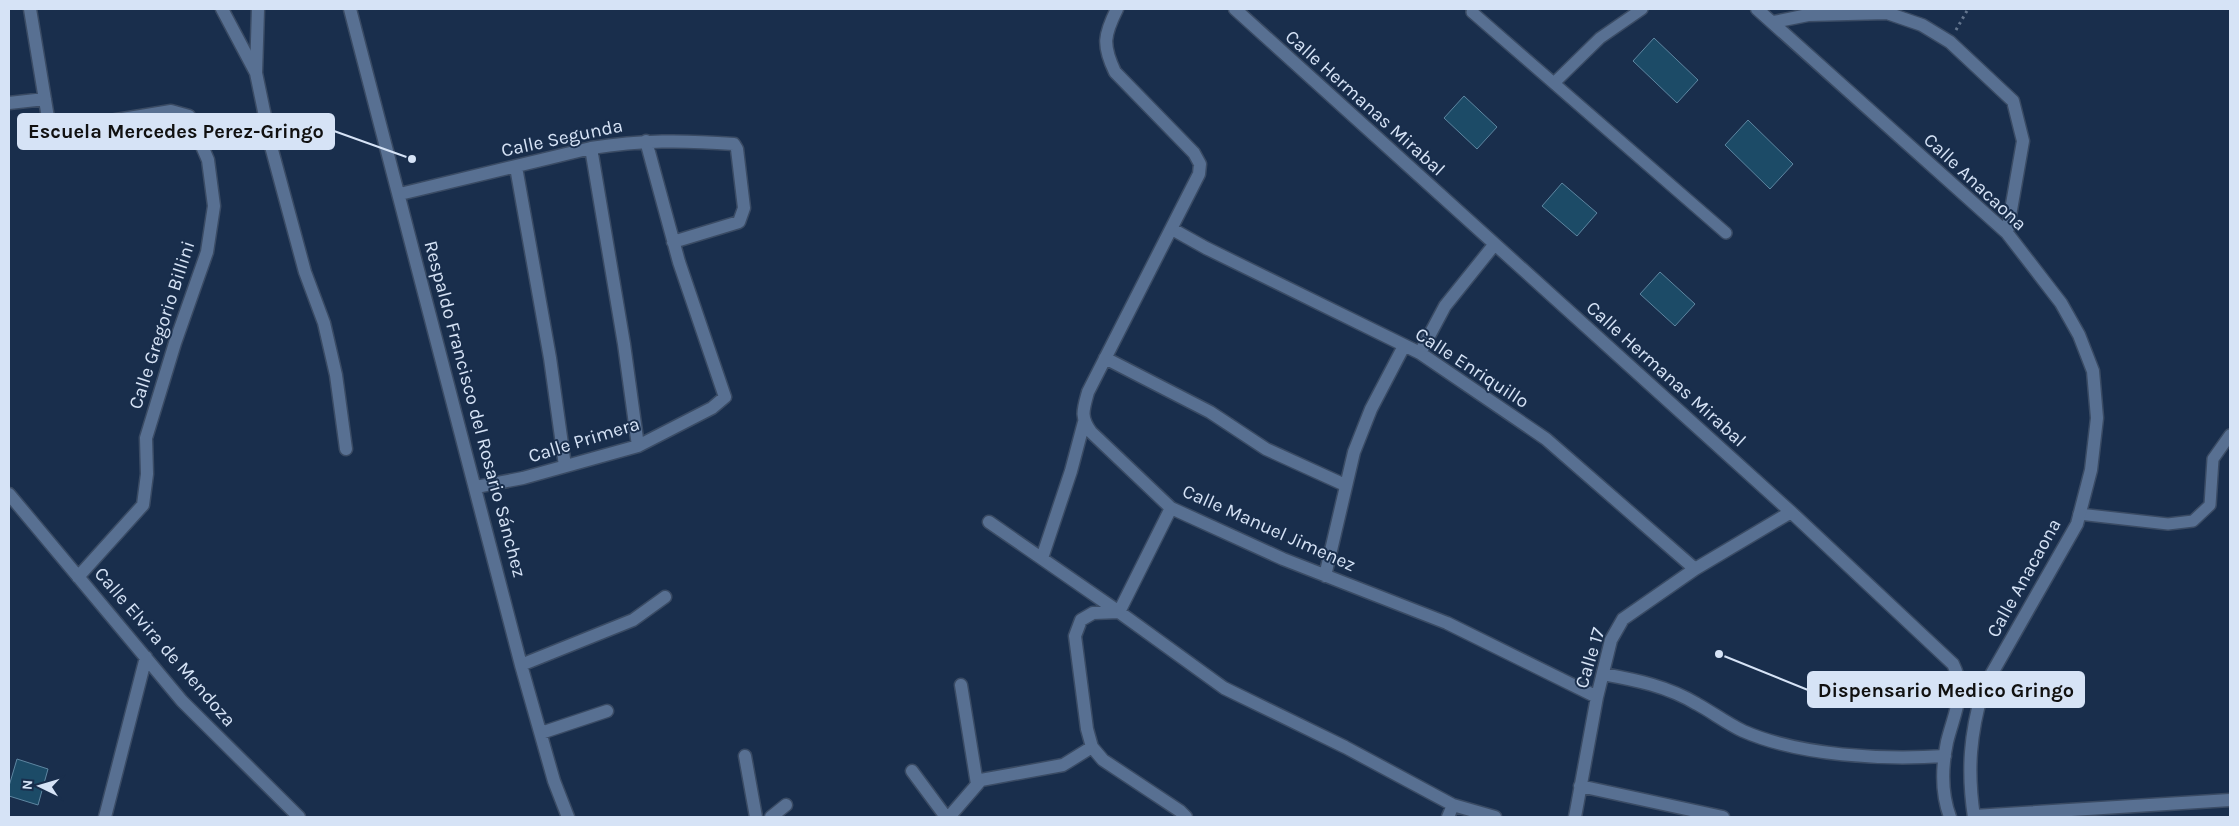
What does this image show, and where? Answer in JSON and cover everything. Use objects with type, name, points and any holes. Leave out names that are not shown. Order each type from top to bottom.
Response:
[{"type":"street","name":"Calle Gregorio Billini","points":[[30,9],[49,124],[52,129],[56,130],[171,111],[189,116],[208,160],[214,206],[207,252],[172,352],[146,438],[146,474],[143,505],[117,537],[78,577]]},
{"type":"street","points":[[222,9],[256,73]]},
{"type":"street","points":[[258,9],[256,73],[272,150],[305,272],[324,323],[336,375],[346,449]]},
{"type":"street","name":"Respaldo Francisco del Rosario Sánchez","points":[[350,9],[400,194],[521,665],[554,781],[568,817]]},
{"type":"street","points":[[1042,558],[1072,470],[1084,422],[1083,410],[1088,392],[1199,174],[1200,164],[1194,153],[1115,72],[1107,55],[1106,31],[1117,9]]},
{"type":"street","name":"Calle Hermanas Mirabal","points":[[1234,9],[1791,512],[1953,664],[1960,677],[1960,692],[1943,769],[1945,804],[1950,817]]},
{"type":"street","name":"Calle Anacaona","points":[[1757,9],[1774,22],[1893,132],[2007,233],[2062,303],[2079,335],[2093,371],[2098,418],[2091,470],[2076,524],[2064,549],[1983,689],[1970,752],[1974,816]]},
{"type":"street","points":[[1774,22],[1808,15],[1887,13],[1922,25],[1950,42],[2013,101],[2022,141],[2007,233]]},
{"type":"street","points":[[9,103],[45,99]]},
{"type":"street","name":"Calle Segunda","points":[[400,194],[590,148],[646,141],[678,140],[734,144],[744,208],[743,216],[739,222],[673,242]]},
{"type":"street","points":[[646,141],[673,242]]},
{"type":"street","points":[[590,148],[622,335],[638,446]]},
{"type":"street","points":[[516,167],[550,358],[565,466]]},
{"type":"street","name":"Calle Enriquillo","points":[[1172,230],[1420,353],[1546,439],[1695,569]]},
{"type":"street","name":"Calle Primera","points":[[476,486],[565,466],[638,446],[724,400],[726,394],[673,242]]},
{"type":"street","points":[[1420,353],[1445,306],[1494,244]]},
{"type":"street","points":[[1325,576],[1354,452],[1371,409],[1404,346]]},
{"type":"street","points":[[1105,358],[1210,412],[1266,449],[1345,485]]},
{"type":"street","name":"Calle Manuel Jimenez","points":[[1084,422],[1091,432],[1171,508],[1283,559],[1447,622],[1597,697]]},
{"type":"street","name":"Calle Elvira de Mendoza","points":[[9,494],[182,701],[300,817]]},
{"type":"street","points":[[1118,612],[1171,508]]},
{"type":"street","name":"Calle 17","points":[[1575,817],[1597,697],[1611,640],[1623,619],[1695,569],[1791,512]]},
{"type":"street","points":[[989,522],[1224,688],[1345,747],[1450,811],[1495,817]]},
{"type":"street","points":[[521,665],[633,620],[665,597]]},
{"type":"street","points":[[1118,612],[1093,613],[1081,620],[1075,636],[1087,729],[1092,747],[1103,760],[1180,811],[1186,817]]},
{"type":"street","points":[[105,817],[146,657]]},
{"type":"street","points":[[1603,674],[1656,684],[1697,703],[1742,730],[1794,746],[1864,756],[1910,759],[1945,756]]},
{"type":"street","points":[[961,685],[977,784]]},
{"type":"street","points":[[541,733],[607,711]]},
{"type":"street","points":[[912,771],[947,817],[977,784],[986,778],[1065,764],[1092,747]]},
{"type":"street","points":[[745,756],[756,817]]},
{"type":"street","points":[[1580,786],[1723,817]]},
{"type":"street","points":[[1974,816],[2230,800]]},
{"type":"street","points":[[771,817],[786,805]]},
{"type":"lane","points":[[1554,83],[1600,38],[1642,9]]},
{"type":"lane","points":[[1472,12],[1726,233]]},
{"type":"lane","points":[[2079,514],[2168,524],[2193,521],[2210,505],[2213,459],[2230,435]]},
{"type":"path","points":[[1950,42],[1968,9]]},
{"type":"building","points":[[1654,38],[1698,80],[1677,103],[1633,61]]},
{"type":"building","points":[[1464,96],[1497,127],[1477,149],[1444,118]]},
{"type":"building","points":[[1748,120],[1793,164],[1770,189],[1725,145]]},
{"type":"building","points":[[1562,183],[1597,213],[1577,236],[1542,206]]},
{"type":"building","points":[[1660,272],[1695,304],[1675,326],[1640,294]]},
{"type":"building","points":[[17,759],[48,769],[38,805],[9,796],[9,786]]},
{"type":"place","name":"Escuela Mercedes Perez-Gringo","points":[[412,159]]},
{"type":"place","name":"Dispensario Medico Gringo","points":[[1719,654]]}]
